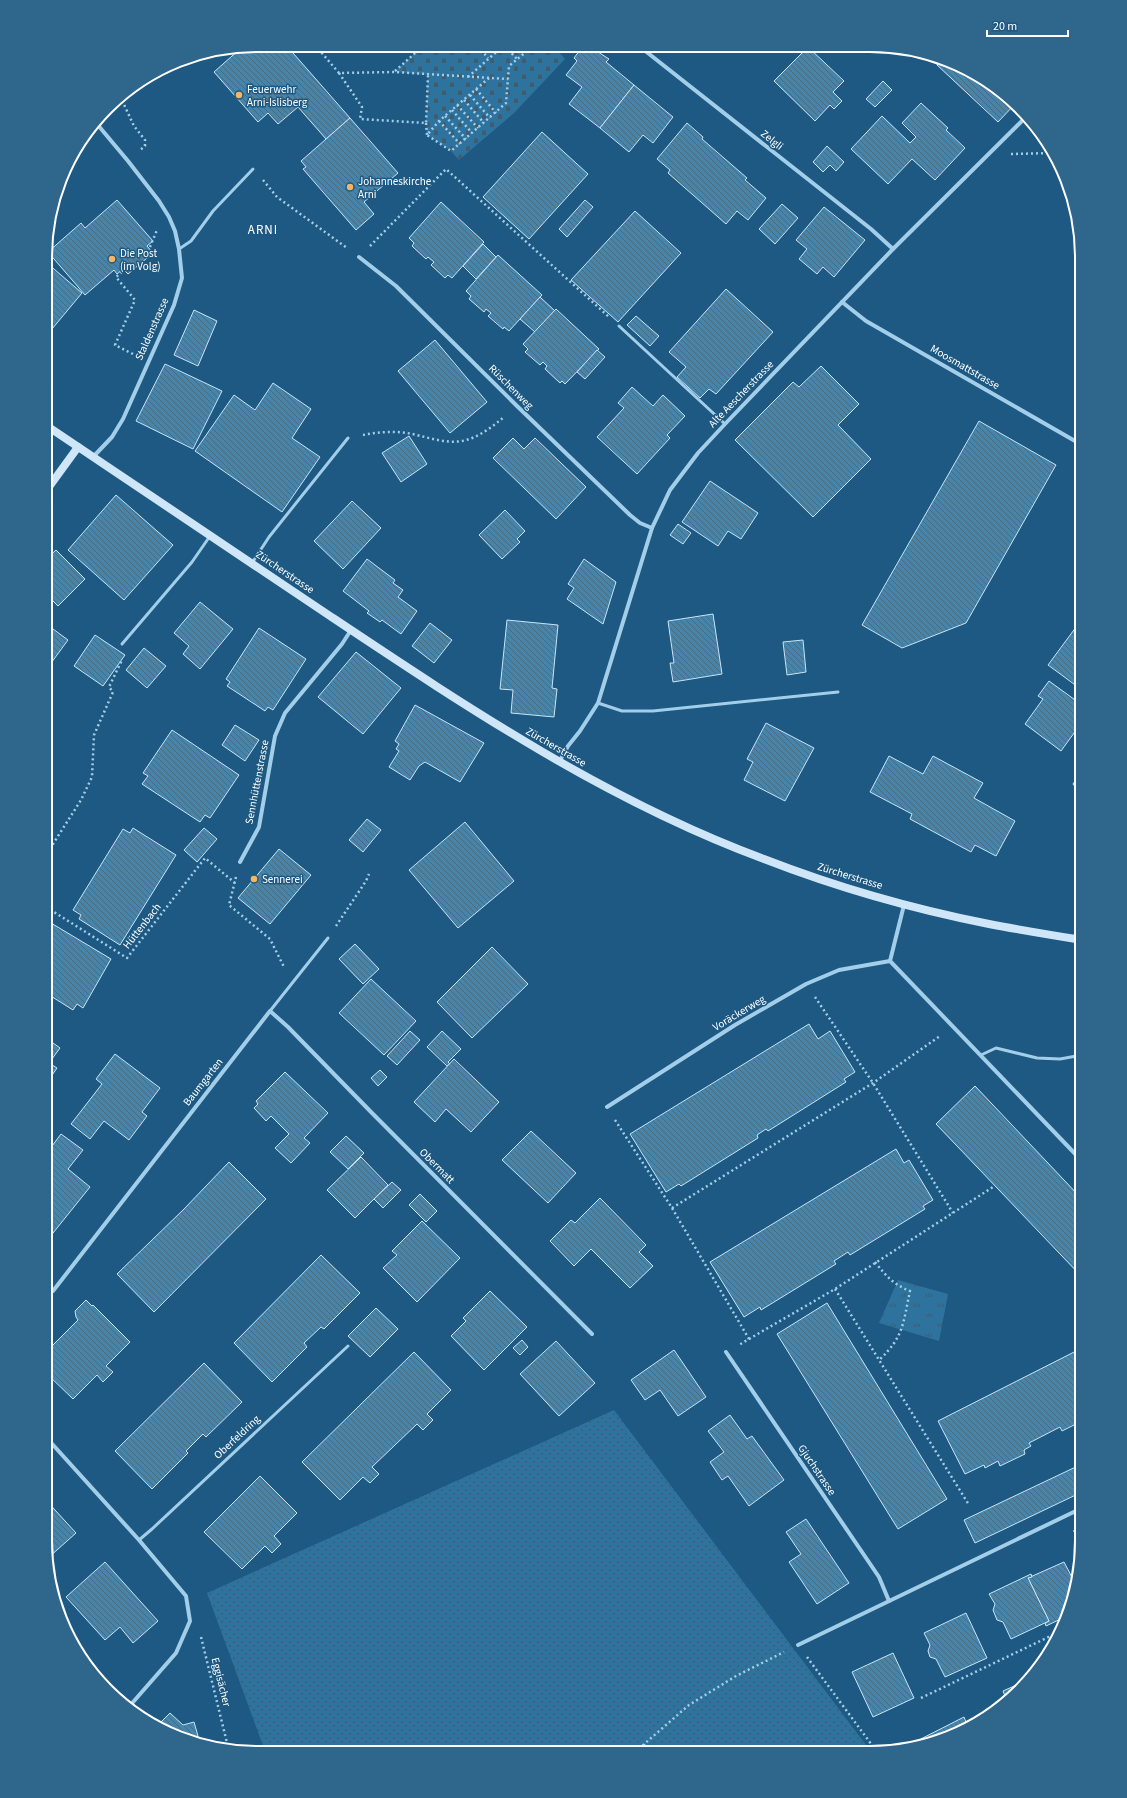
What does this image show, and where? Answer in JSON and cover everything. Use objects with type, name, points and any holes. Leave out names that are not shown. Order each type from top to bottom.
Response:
[{"type":"street","name":"Zelgli","points":[[647,52],[871,229],[893,249]]},
{"type":"street","name":"Alte Aescherstrasse","points":[[559,762],[598,702],[652,528],[670,490],[698,453],[725,424],[893,249],[1023,120]]},
{"type":"street","name":"Staldenstrasse","points":[[93,457],[112,437],[124,419],[174,305],[182,278],[179,249],[175,231],[169,217],[159,201],[128,161],[99,127]]},
{"type":"street","name":"Rüschenweg","points":[[359,257],[396,286],[630,515],[640,523],[652,528]]},
{"type":"street","name":"Moosmattstrasse","points":[[842,302],[866,321],[1075,441]]},
{"type":"street","name":"Zürcherstrasse","points":[[52,430],[434,686],[559,762],[672,821],[762,859],[833,883],[904,904],[987,924],[1075,939]]},
{"type":"street","points":[[52,484],[78,447]]},
{"type":"street","name":"Sennhüttenstrasse","points":[[240,862],[259,827],[275,736],[285,713],[342,644],[351,630]]},
{"type":"street","points":[[904,904],[890,961],[981,1055],[992,1070],[1075,1154]]},
{"type":"street","name":"Voräckerweg","points":[[607,1107],[735,1025],[806,984],[839,970],[890,961]]},
{"type":"street","name":"Baumgarten","points":[[52,1292],[270,1011]]},
{"type":"street","name":"Obermatt","points":[[270,1011],[288,1027],[382,1124],[592,1334]]},
{"type":"street","name":"Gjuchstrasse","points":[[726,1352],[879,1577],[889,1601]]},
{"type":"street","points":[[52,1444],[139,1540],[186,1596],[190,1621],[176,1653],[132,1704]]},
{"type":"street","points":[[798,1645],[1075,1511]]},
{"type":"lane","points":[[179,249],[191,241],[213,211],[253,169]]},
{"type":"lane","points":[[619,326],[725,424]]},
{"type":"lane","points":[[251,564],[269,537],[348,438]]},
{"type":"lane","points":[[122,644],[192,562],[210,536]]},
{"type":"lane","points":[[598,702],[622,711],[653,711],[838,692]]},
{"type":"lane","name":"Baumgarten","points":[[270,1011],[328,938]]},
{"type":"lane","points":[[981,1055],[996,1048],[1037,1058],[1060,1060],[1075,1057]]},
{"type":"lane","name":"Oberfeldring","points":[[139,1540],[348,1346]]},
{"type":"path","points":[[321,52],[339,73],[362,107],[360,118],[426,123]]},
{"type":"path","points":[[394,72],[417,52]]},
{"type":"path","points":[[483,52],[488,58]]},
{"type":"path","points":[[468,77],[496,52]]},
{"type":"path","points":[[510,52],[517,59]]},
{"type":"path","points":[[427,135],[451,151],[466,139],[506,103],[509,66],[524,53]]},
{"type":"path","points":[[339,73],[394,72],[508,79]]},
{"type":"path","points":[[427,135],[428,75]]},
{"type":"path","points":[[427,135],[439,121],[489,78]]},
{"type":"path","points":[[476,89],[496,113]]},
{"type":"path","points":[[470,95],[490,118]]},
{"type":"path","points":[[464,100],[484,123]]},
{"type":"path","points":[[123,102],[134,126],[145,140],[145,146],[128,161]]},
{"type":"path","points":[[457,105],[478,128]]},
{"type":"path","points":[[452,110],[472,133]]},
{"type":"path","points":[[445,116],[466,139]]},
{"type":"path","points":[[439,121],[460,144]]},
{"type":"path","points":[[997,146],[1009,154],[1047,153]]},
{"type":"path","points":[[253,169],[277,197],[359,257],[446,169],[619,326]]},
{"type":"path","points":[[122,272],[116,277],[135,300],[115,345],[148,362]]},
{"type":"path","points":[[348,438],[370,434],[400,432],[437,440],[462,441],[486,432],[517,406]]},
{"type":"path","points":[[52,846],[81,800],[92,777],[94,735],[113,692],[109,687],[127,649],[122,644]]},
{"type":"path","name":"Hüttenbach","points":[[52,911],[127,958],[205,858],[235,883]]},
{"type":"path","points":[[240,862],[229,905],[270,939],[288,975],[294,980]]},
{"type":"path","points":[[328,938],[366,881],[369,874]]},
{"type":"path","points":[[806,984],[873,1083],[953,1213]]},
{"type":"path","points":[[672,1208],[873,1083],[953,1026]]},
{"type":"path","points":[[607,1107],[672,1208],[749,1340]]},
{"type":"path","points":[[726,1352],[835,1289],[993,1186]]},
{"type":"path","points":[[875,1262],[885,1276],[895,1285],[910,1291],[898,1339],[892,1349],[879,1360]]},
{"type":"path","points":[[835,1289],[969,1505]]},
{"type":"path","points":[[1072,1527],[1075,1533]]},
{"type":"path","name":"Eggisächer","points":[[190,1621],[200,1631],[227,1744]]},
{"type":"path","points":[[921,1698],[1052,1635]]},
{"type":"path","points":[[642,1746],[689,1705],[736,1676],[798,1645],[873,1746]]},
{"type":"green space","points":[[416,52],[559,52],[565,59],[514,113],[459,160],[451,151],[427,135],[428,75],[394,72]]},
{"type":"green space","points":[[898,1280],[948,1294],[939,1341],[879,1323]]},
{"type":"green space","points":[[614,1410],[867,1746],[263,1746],[207,1593]]},
{"type":"building","points":[[292,52],[350,118],[326,139],[298,107],[278,124],[268,113],[258,122],[214,72],[235,53]]},
{"type":"building","points":[[578,52],[598,52],[609,59],[606,62],[634,85],[600,128],[569,104],[582,87],[566,75],[577,61],[574,58]]},
{"type":"building","points":[[803,52],[813,52],[844,81],[833,92],[842,101],[834,109],[830,105],[815,121],[774,81]]},
{"type":"building","points":[[938,64],[949,68],[973,79],[995,94],[1011,108],[998,122],[937,65]]},
{"type":"building","points":[[883,81],[892,90],[875,107],[866,99]]},
{"type":"building","points":[[634,85],[673,117],[653,143],[643,135],[629,152],[600,128]]},
{"type":"building","points":[[921,103],[948,128],[946,130],[965,148],[935,180],[912,159],[888,184],[851,149],[882,116],[910,143],[916,137],[902,123]]},
{"type":"building","name":"Johanneskirche Arni","points":[[350,118],[398,173],[364,202],[374,214],[356,230],[303,169],[306,167],[301,161]]},
{"type":"building","points":[[687,123],[703,137],[702,139],[747,178],[745,180],[766,198],[748,220],[737,211],[726,224],[668,173],[670,170],[657,159]]},
{"type":"building","points":[[542,132],[588,174],[529,239],[483,197]]},
{"type":"building","points":[[827,146],[844,162],[836,171],[830,165],[823,172],[813,162]]},
{"type":"building","points":[[117,200],[153,241],[147,246],[153,253],[128,274],[123,269],[117,274],[114,270],[85,295],[52,257],[52,248],[81,223],[85,228]]},
{"type":"building","points":[[585,200],[593,207],[567,237],[559,229]]},
{"type":"building","points":[[441,202],[484,242],[452,278],[448,275],[445,278],[431,265],[434,262],[428,257],[426,259],[412,246],[414,243],[409,238]]},
{"type":"building","points":[[782,204],[798,218],[775,244],[759,229]]},
{"type":"building","points":[[824,207],[865,240],[834,277],[823,267],[817,274],[799,259],[807,249],[796,240]]},
{"type":"building","points":[[635,211],[681,253],[618,322],[571,280]]},
{"type":"building","points":[[483,244],[496,257],[476,279],[463,266]]},
{"type":"building","points":[[498,255],[542,295],[509,331],[504,327],[503,329],[488,316],[491,313],[486,309],[484,312],[469,299],[471,296],[466,291]]},
{"type":"building","points":[[52,267],[82,293],[52,329]]},
{"type":"building","points":[[726,289],[773,332],[716,394],[709,389],[700,398],[677,377],[686,367],[669,352]]},
{"type":"building","points":[[540,297],[555,311],[535,332],[520,319]]},
{"type":"building","points":[[556,309],[599,349],[565,384],[562,381],[560,383],[545,369],[547,366],[543,362],[540,365],[525,352],[528,349],[523,344]]},
{"type":"building","points":[[194,310],[217,321],[198,366],[174,355]]},
{"type":"building","points":[[636,316],[659,336],[650,346],[627,325]]},
{"type":"building","points":[[435,340],[487,402],[450,433],[398,371]]},
{"type":"building","points":[[597,350],[605,357],[585,379],[577,372]]},
{"type":"building","points":[[165,364],[222,391],[193,449],[136,421]]},
{"type":"building","points":[[821,366],[859,404],[838,425],[871,459],[813,517],[735,440],[793,382],[799,387]]},
{"type":"building","points":[[273,383],[311,409],[292,438],[320,457],[282,512],[195,451],[234,395],[255,410]]},
{"type":"building","points":[[632,387],[653,406],[663,395],[685,416],[667,435],[670,438],[637,474],[597,437],[624,408],[618,403]]},
{"type":"building","points":[[979,421],[1056,465],[966,623],[902,648],[862,625]]},
{"type":"building","points":[[409,436],[427,464],[401,482],[382,453]]},
{"type":"building","points":[[513,438],[524,449],[535,438],[586,487],[556,519],[493,458]]},
{"type":"building","points":[[710,481],[758,513],[741,539],[728,531],[718,546],[682,522]]},
{"type":"building","points":[[116,495],[173,545],[124,600],[68,550]]},
{"type":"building","points":[[352,501],[381,528],[343,569],[314,541]]},
{"type":"building","points":[[505,510],[525,531],[517,539],[520,542],[502,559],[479,535]]},
{"type":"building","points":[[678,524],[691,533],[683,544],[670,535]]},
{"type":"building","points":[[56,550],[85,579],[58,606],[52,600],[52,554]]},
{"type":"building","points":[[367,559],[395,580],[393,583],[403,590],[398,597],[417,611],[401,634],[382,620],[380,622],[367,613],[369,611],[343,591]]},
{"type":"building","points":[[584,559],[616,582],[603,624],[567,599],[574,588],[568,584]]},
{"type":"building","points":[[200,602],[233,629],[200,669],[183,654],[189,646],[174,633]]},
{"type":"building","points":[[713,614],[722,674],[673,682],[670,663],[674,663],[668,621]]},
{"type":"building","points":[[507,620],[558,625],[552,688],[557,689],[554,717],[511,713],[513,690],[500,689]]},
{"type":"building","points":[[430,623],[452,640],[434,663],[412,646]]},
{"type":"building","points":[[259,628],[306,659],[273,710],[268,707],[265,711],[227,686],[230,682],[226,679]]},
{"type":"building","points":[[1075,628],[1075,685],[1048,665]]},
{"type":"building","points":[[53,629],[68,640],[52,662]]},
{"type":"building","points":[[95,635],[125,655],[103,686],[74,666]]},
{"type":"building","points":[[803,640],[806,672],[787,675],[783,642]]},
{"type":"building","points":[[144,648],[166,666],[147,688],[126,670]]},
{"type":"building","points":[[356,652],[401,688],[363,734],[318,697]]},
{"type":"building","points":[[1049,681],[1075,700],[1075,732],[1061,751],[1025,724],[1043,699],[1038,696]]},
{"type":"building","points":[[415,705],[484,743],[460,782],[425,762],[419,766],[410,780],[389,767],[399,751],[396,749],[399,744],[395,741]]},
{"type":"building","points":[[766,723],[814,748],[785,801],[744,780],[753,762],[747,759]]},
{"type":"building","points":[[235,725],[259,740],[245,761],[222,745]]},
{"type":"building","points":[[172,730],[239,775],[210,818],[205,815],[200,822],[142,784],[148,776],[143,773]]},
{"type":"building","points":[[889,756],[923,774],[933,756],[983,783],[974,798],[1015,821],[996,856],[975,845],[971,852],[910,819],[912,814],[870,792]]},
{"type":"building","points":[[367,819],[381,830],[363,852],[349,840]]},
{"type":"building","points":[[465,822],[514,881],[458,928],[409,870]]},
{"type":"building","points":[[133,828],[176,855],[120,945],[79,919],[81,915],[73,910],[123,829],[130,833]]},
{"type":"building","points":[[204,828],[217,839],[197,862],[184,850]]},
{"type":"building","points":[[279,849],[311,875],[270,924],[238,898]]},
{"type":"building","points":[[52,924],[111,959],[83,1008],[77,1004],[73,1010],[52,997]]},
{"type":"building","points":[[355,944],[379,969],[363,984],[339,959]]},
{"type":"building","points":[[492,947],[528,984],[472,1038],[437,1002]]},
{"type":"building","points":[[371,979],[416,1021],[384,1055],[339,1013]]},
{"type":"building","points":[[809,1024],[818,1039],[830,1031],[855,1072],[844,1079],[846,1082],[768,1131],[766,1129],[757,1135],[758,1138],[681,1186],[679,1184],[666,1192],[630,1134]]},
{"type":"building","points":[[410,1031],[420,1040],[397,1065],[387,1056]]},
{"type":"building","points":[[442,1031],[461,1049],[448,1062],[450,1064],[447,1066],[427,1047]]},
{"type":"building","points":[[52,1042],[60,1048],[52,1059]]},
{"type":"building","points":[[115,1054],[160,1088],[142,1112],[147,1116],[129,1140],[104,1121],[90,1139],[71,1124],[102,1084],[96,1079]]},
{"type":"building","points":[[454,1059],[499,1102],[471,1132],[446,1109],[435,1122],[414,1102]]},
{"type":"building","points":[[52,1065],[57,1068],[52,1075]]},
{"type":"building","points":[[380,1070],[387,1077],[378,1086],[371,1078]]},
{"type":"building","points":[[285,1072],[328,1113],[304,1138],[310,1143],[291,1163],[275,1148],[289,1134],[271,1116],[266,1121],[254,1108],[258,1104],[256,1101]]},
{"type":"building","points":[[975,1086],[1075,1192],[1075,1270],[936,1124]]},
{"type":"building","points":[[531,1131],[576,1173],[548,1203],[502,1160]]},
{"type":"building","points":[[61,1134],[83,1150],[68,1169],[90,1187],[52,1234],[52,1146]]},
{"type":"building","points":[[346,1136],[364,1153],[348,1169],[330,1152]]},
{"type":"building","points":[[896,1149],[904,1163],[909,1160],[933,1200],[923,1206],[925,1209],[850,1255],[848,1252],[834,1261],[836,1264],[761,1310],[760,1307],[744,1317],[710,1262]]},
{"type":"building","points":[[361,1157],[388,1185],[355,1218],[327,1190]]},
{"type":"building","points":[[229,1162],[266,1199],[154,1312],[117,1274],[184,1209]]},
{"type":"building","points":[[392,1182],[401,1190],[383,1208],[374,1199]]},
{"type":"building","points":[[420,1194],[437,1211],[426,1222],[409,1205]]},
{"type":"building","points":[[600,1198],[646,1245],[639,1252],[653,1266],[630,1288],[591,1249],[574,1266],[550,1241],[571,1220],[575,1223]]},
{"type":"building","points":[[422,1221],[460,1258],[417,1302],[383,1268],[397,1255],[392,1251]]},
{"type":"building","points":[[321,1255],[360,1293],[324,1329],[321,1327],[304,1343],[307,1347],[272,1382],[234,1343]]},
{"type":"building","points":[[490,1291],[527,1327],[484,1370],[451,1336],[466,1321],[463,1318]]},
{"type":"building","points":[[86,1300],[92,1306],[93,1305],[130,1342],[106,1366],[113,1372],[103,1382],[97,1375],[73,1399],[52,1379],[52,1346],[78,1320],[75,1311]]},
{"type":"building","points":[[827,1303],[947,1499],[898,1529],[777,1334]]},
{"type":"building","points":[[376,1308],[398,1329],[370,1357],[348,1336]]},
{"type":"building","points":[[522,1340],[528,1347],[520,1355],[513,1348]]},
{"type":"building","points":[[556,1341],[595,1383],[559,1416],[520,1374]]},
{"type":"building","points":[[674,1350],[706,1397],[678,1416],[660,1390],[645,1400],[631,1380]]},
{"type":"building","points":[[414,1352],[451,1390],[427,1414],[433,1420],[423,1430],[417,1424],[372,1467],[379,1474],[370,1483],[363,1477],[340,1500],[302,1462]]},
{"type":"building","points":[[1075,1352],[1075,1424],[1062,1431],[1060,1427],[1029,1443],[1031,1446],[1024,1450],[1025,1454],[1000,1466],[998,1461],[985,1468],[984,1465],[965,1474],[938,1421]]},
{"type":"building","points":[[204,1363],[242,1402],[206,1437],[203,1434],[186,1451],[188,1453],[152,1489],[115,1451]]},
{"type":"building","points":[[730,1415],[747,1439],[752,1436],[784,1480],[749,1506],[728,1476],[722,1480],[710,1462],[724,1452],[708,1431]]},
{"type":"building","points":[[1075,1467],[1075,1495],[975,1543],[964,1520]]},
{"type":"building","points":[[260,1476],[297,1513],[274,1536],[281,1544],[272,1553],[265,1546],[242,1569],[204,1532]]},
{"type":"building","points":[[52,1507],[76,1533],[52,1554]]},
{"type":"building","points":[[806,1519],[849,1583],[817,1604],[789,1562],[801,1554],[786,1532]]},
{"type":"building","points":[[105,1562],[158,1621],[133,1643],[120,1627],[105,1640],[66,1597]]},
{"type":"building","points":[[1064,1562],[1072,1577],[1068,1594],[1059,1620],[1046,1626],[1045,1623],[1049,1621],[1028,1578]]},
{"type":"building","points":[[1031,1574],[1032,1577],[1028,1578],[1049,1621],[1011,1639],[1003,1622],[997,1620],[993,1610],[995,1604],[989,1594]]},
{"type":"building","points":[[966,1613],[987,1658],[945,1677],[936,1659],[930,1657],[928,1651],[930,1645],[924,1633]]},
{"type":"building","points":[[893,1653],[914,1698],[873,1717],[852,1672]]},
{"type":"building","points":[[1016,1685],[1005,1695],[1003,1691]]},
{"type":"building","points":[[170,1713],[183,1725],[194,1722],[198,1737],[178,1730],[161,1722]]},
{"type":"building","points":[[964,1717],[966,1722],[936,1735],[919,1740]]},
{"type":"place","name":"Feuerwehr Arni-Islisberg","points":[[239,95]]},
{"type":"place","name":"Johanneskirche Arni","points":[[350,187]]},
{"type":"place","name":"Die Post (im Volg)","points":[[112,259]]},
{"type":"place","name":"Sennerei","points":[[254,879]]},
{"type":"district","name":"ARNI","points":[[263,230]]}]
